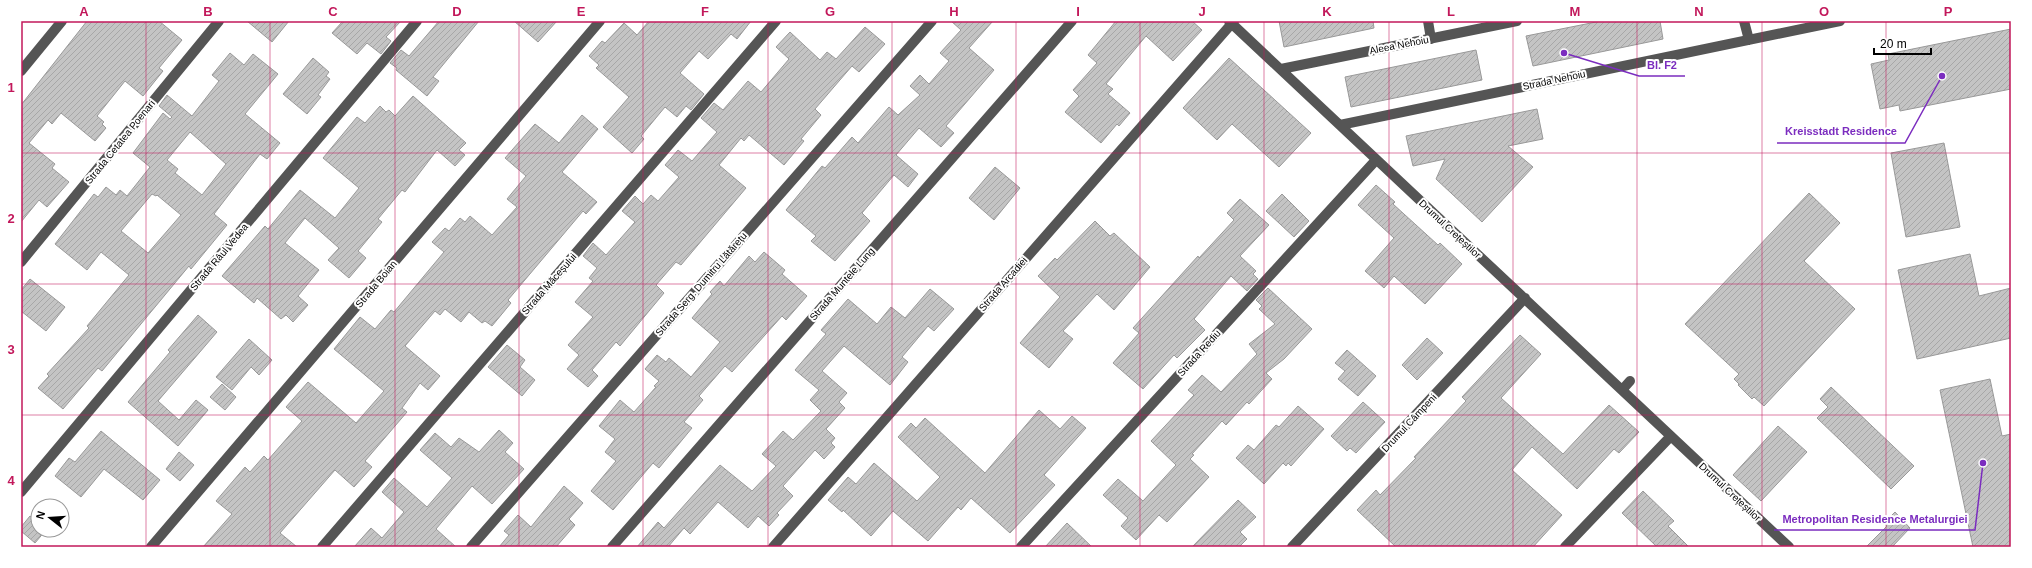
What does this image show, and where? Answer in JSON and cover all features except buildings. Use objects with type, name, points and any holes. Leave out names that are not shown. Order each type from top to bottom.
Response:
[{"type":"street","points":[[21,71],[62,21]]},
{"type":"street","name":"Strada Cetatea Poenari","points":[[21,262],[219,21]]},
{"type":"street","name":"Strada Râul Vedea","points":[[21,492],[418,21]]},
{"type":"street","name":"Strada Boian","points":[[151,547],[600,21]]},
{"type":"street","name":"Strada Măceșului","points":[[322,547],[776,21]]},
{"type":"street","name":"Strada Serg. Dumitru Lătărețu","points":[[471,547],[932,21]]},
{"type":"street","name":"Strada Muntele Lung","points":[[612,547],[1072,21]]},
{"type":"street","points":[[1428,21],[1431,39]]},
{"type":"street","name":"Aleea Nehoiu","points":[[1281,69],[1517,21]]},
{"type":"street","points":[[1744,21],[1748,40]]},
{"type":"street","name":"Strada Nehoiu","points":[[1340,125],[1840,21]]},
{"type":"street","name":"Drumul Crețeștilor","points":[[1232,22],[1376,160],[1525,298],[1788,547]]},
{"type":"street","name":"Strada Arcadiei","points":[[773,547],[1232,22]]},
{"type":"street","name":"Strada Rediu","points":[[1022,547],[1376,160]]},
{"type":"street","name":"Drumul Câmpeni","points":[[1292,547],[1525,298]]},
{"type":"street","points":[[1622,390],[1630,381]]},
{"type":"street","points":[[1565,547],[1671,436]]},
{"type":"place","name":"Bl. F2","points":[[1564,53]]},
{"type":"place","name":"Kreisstadt Residence","points":[[1942,76]]},
{"type":"place","name":"Metropolitan Residence Metalurgiei","points":[[1983,463]]}]
